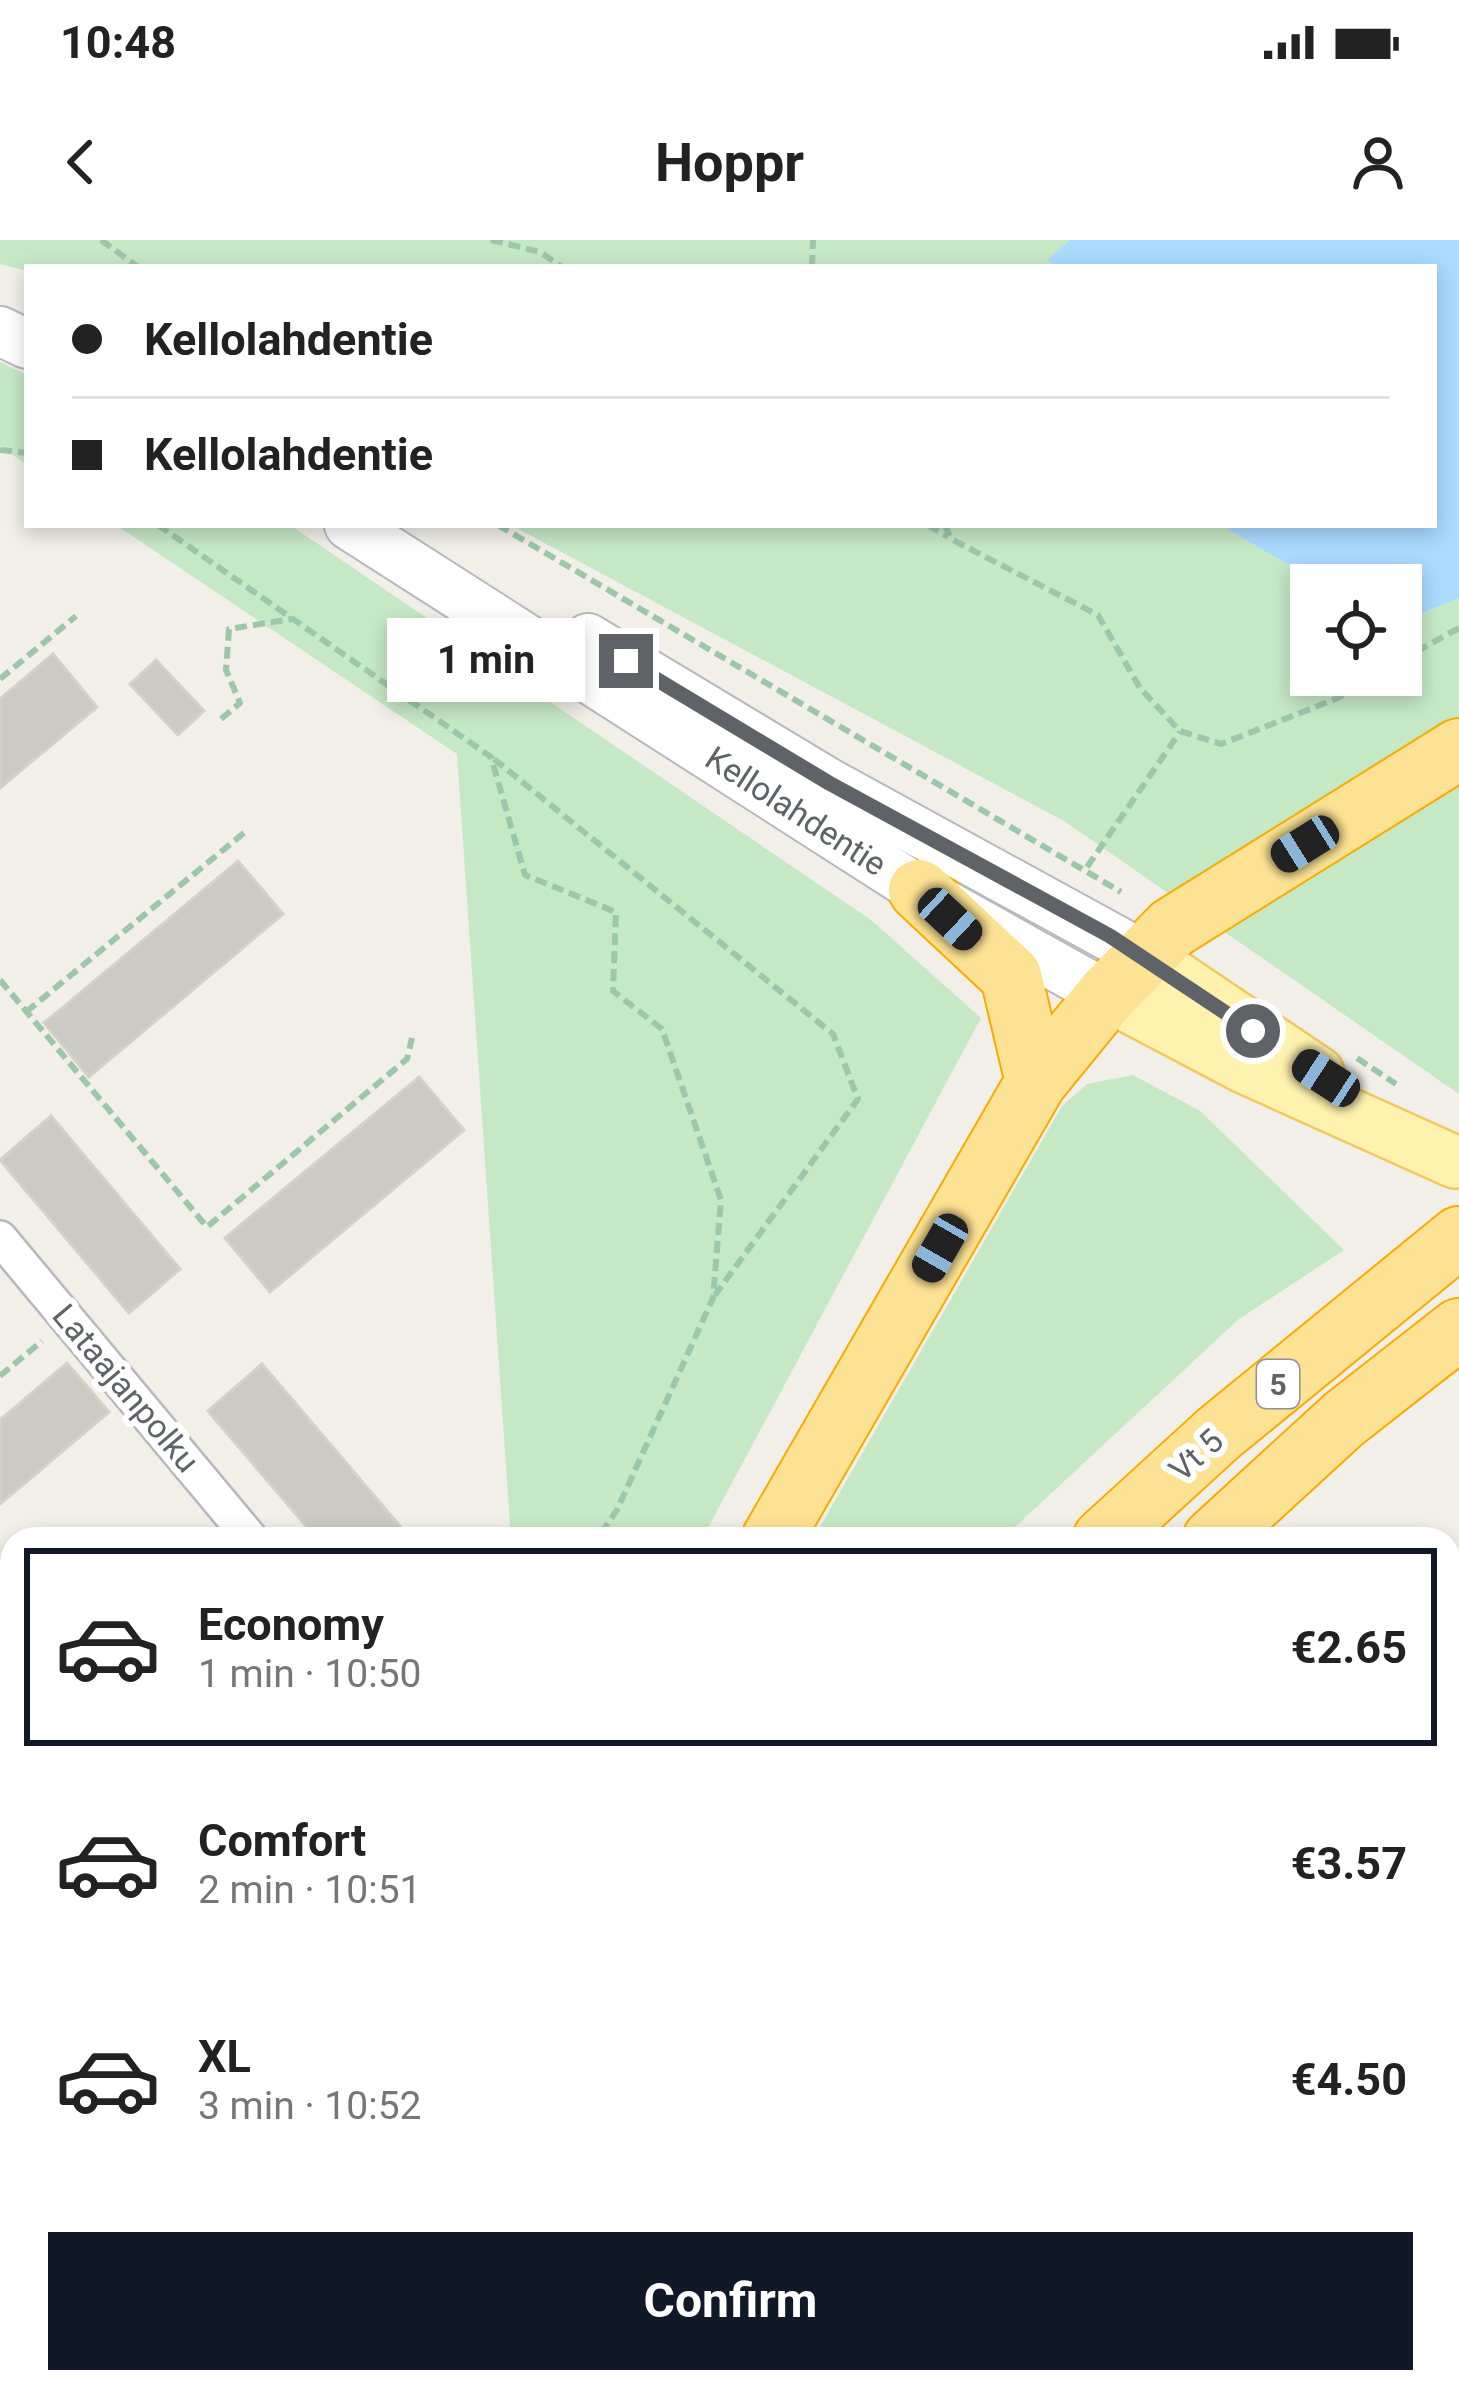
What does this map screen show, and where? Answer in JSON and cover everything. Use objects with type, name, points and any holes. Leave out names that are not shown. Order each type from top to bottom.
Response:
[{"type":"highway","points":[[779,1527],[1036,1082],[1141,960],[1459,749]]},
{"type":"highway","points":[[919,890],[1011,976],[1036,1082]]},
{"type":"highway","name":"Vt 5","points":[[1116,1527],[1219,1433],[1459,1237]]},
{"type":"highway","name":"5","points":[[1226,1527],[1344,1419],[1459,1329]]},
{"type":"main road","name":"Kellolahdentie","points":[[354,528],[919,890],[1141,960]]},
{"type":"main road","name":"Kellolahdentie","points":[[410,528],[829,783],[1141,960],[1457,1164]]},
{"type":"street","name":"Lataajanpolku","points":[[0,1238],[241,1527]]},
{"type":"path","points":[[101,240],[135,264]]},
{"type":"path","points":[[491,240],[540,252],[558,264]]},
{"type":"path","points":[[538,240],[540,252]]},
{"type":"path","points":[[162,528],[491,757],[833,1034],[858,1100],[712,1298],[605,1527]]},
{"type":"path","points":[[504,528],[1087,868],[1141,960]]},
{"type":"path","points":[[933,528],[1097,615],[1140,688],[1180,731],[1221,744],[1341,696]]},
{"type":"path","points":[[947,528],[951,539]]},
{"type":"path","points":[[0,680],[76,616]]},
{"type":"path","points":[[221,718],[240,703],[226,670],[229,629],[293,618]]},
{"type":"path","points":[[1422,648],[1459,628]]},
{"type":"path","points":[[1087,868],[1180,731]]},
{"type":"path","points":[[491,757],[525,875],[616,912],[613,991],[662,1029],[721,1200],[712,1298]]},
{"type":"path","points":[[26,1012],[244,832]]},
{"type":"path","points":[[0,980],[207,1227],[406,1059],[412,1038]]},
{"type":"path","points":[[1342,1047],[1396,1085]]},
{"type":"path","points":[[0,1376],[68,1319]]},
{"type":"green space","points":[[0,240],[1070,240],[1049,259],[1053,264],[24,264],[24,270],[0,264]]},
{"type":"green space","points":[[0,362],[24,374],[24,463],[0,446]]},
{"type":"green space","points":[[120,528],[294,528],[871,920],[981,1018],[708,1527],[510,1527],[457,754]]},
{"type":"green space","points":[[517,528],[1225,528],[1290,566],[1290,696],[1422,696],[1422,613],[1459,598],[1459,1094],[1064,821]]},
{"type":"green space","points":[[1133,1075],[1200,1111],[1344,1250],[1239,1319],[1015,1527],[820,1527],[1062,1106],[1087,1084]]},
{"type":"water","points":[[1070,240],[1459,240],[1459,598],[1422,613],[1422,564],[1290,566],[1225,528],[1437,528],[1437,264],[1053,264],[1048,259]]},
{"type":"building","points":[[53,654],[97,707],[0,788],[0,699]]},
{"type":"building","points":[[156,660],[204,711],[178,735],[130,684]]},
{"type":"building","points":[[238,861],[283,914],[89,1077],[44,1023]]},
{"type":"building","points":[[419,1077],[464,1130],[270,1292],[225,1238]]},
{"type":"building","points":[[51,1116],[180,1269],[129,1313],[0,1160]]},
{"type":"building","points":[[67,1363],[109,1412],[0,1504],[0,1420]]},
{"type":"building","points":[[262,1364],[401,1527],[307,1527],[208,1411]]},
{"type":"route","points":[[626,661],[829,783],[1110,936],[1253,1031]]}]
